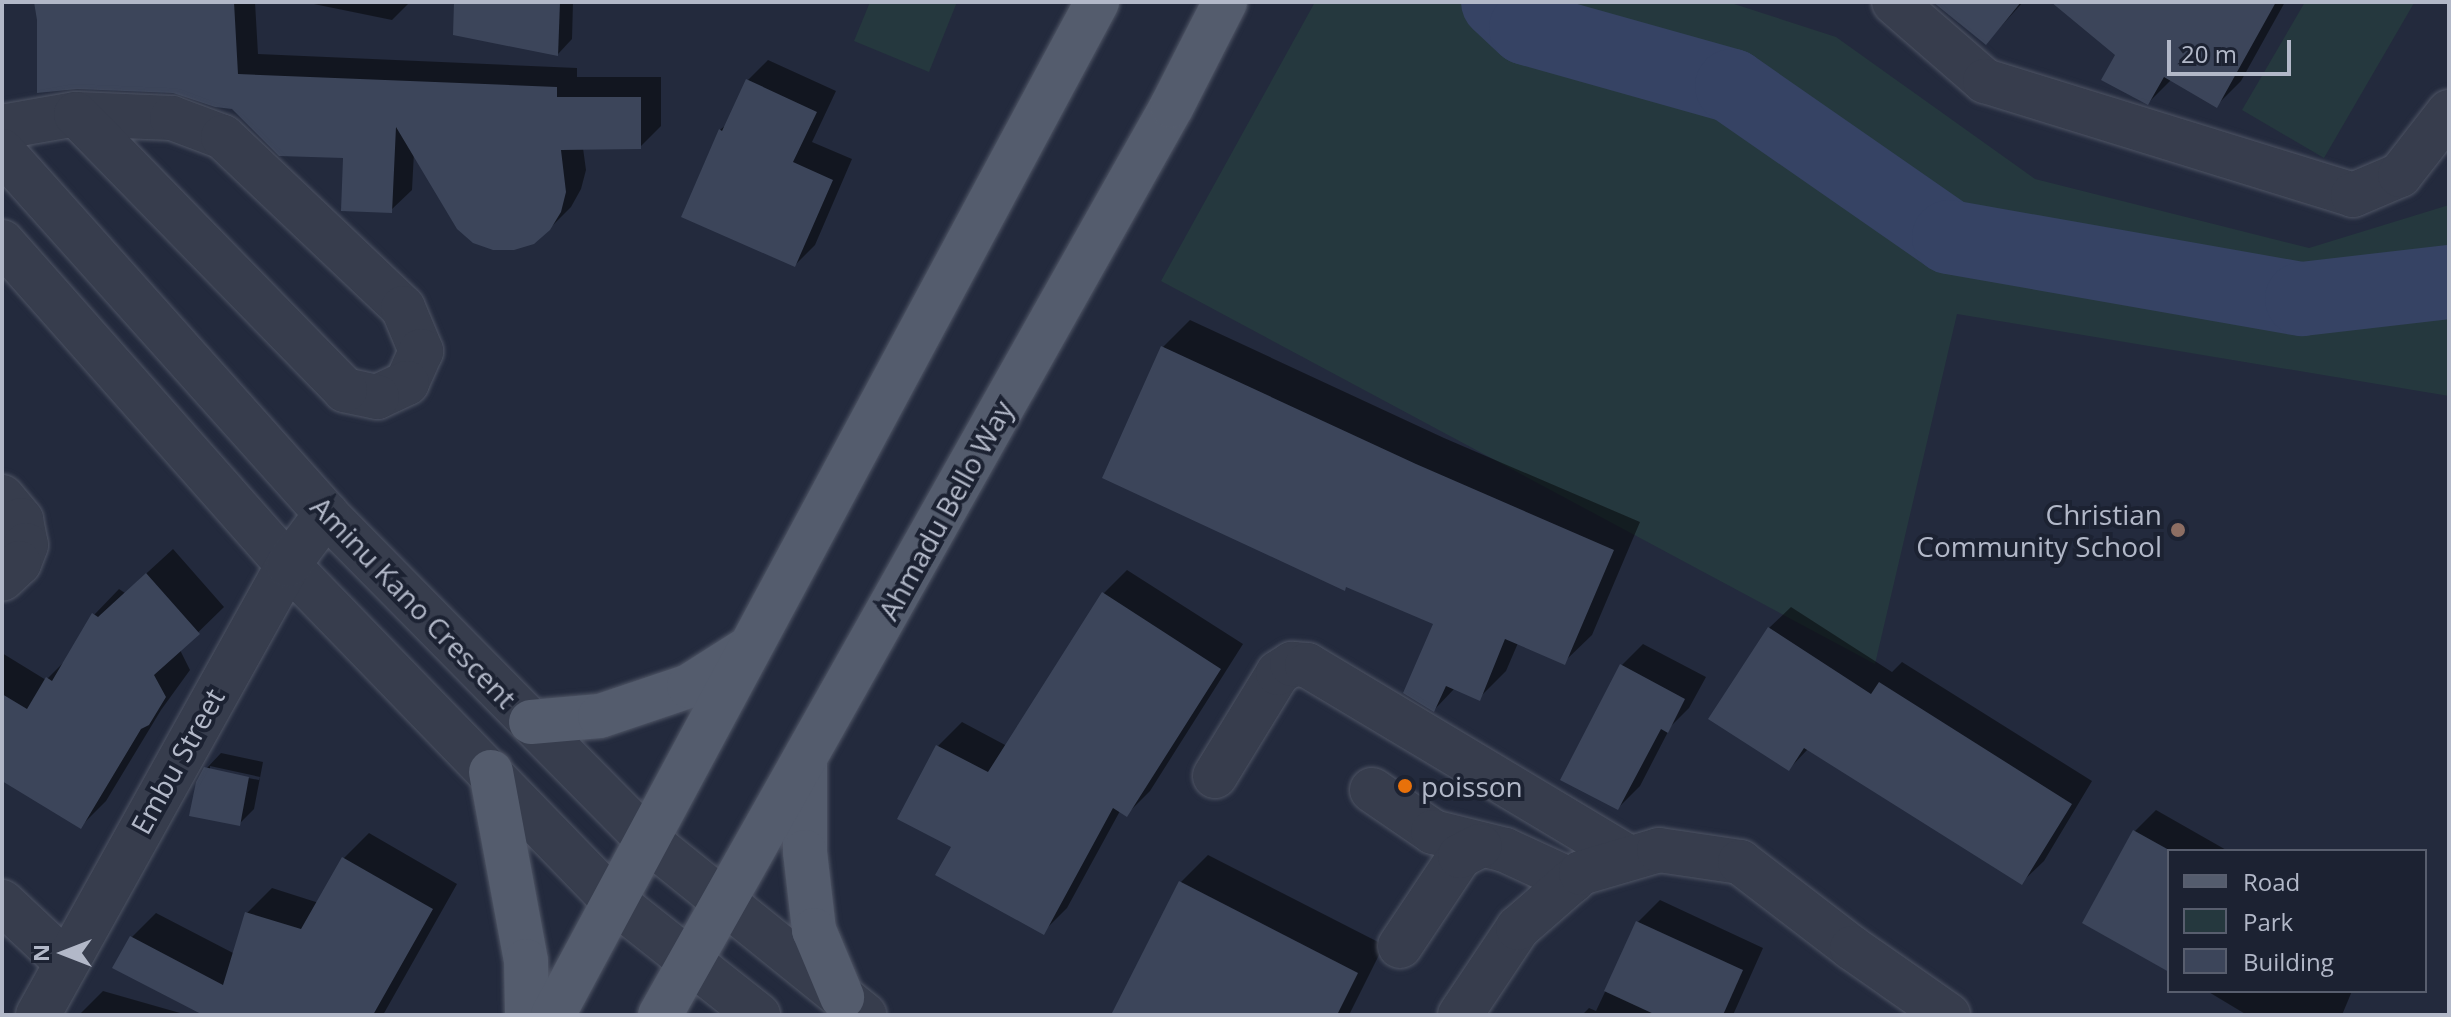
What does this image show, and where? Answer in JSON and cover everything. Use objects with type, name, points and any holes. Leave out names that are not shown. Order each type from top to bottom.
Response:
[{"type":"main road","points":[[553,1015],[645,838],[1097,2]]},
{"type":"main road","name":"Ahmadu Bello Way","points":[[660,1015],[1172,106],[1225,2]]},
{"type":"main road","points":[[531,722],[600,716],[689,686],[748,649]]},
{"type":"main road","points":[[805,759],[805,852],[814,930],[853,1006]]},
{"type":"main road","points":[[491,772],[526,961],[527,1015]]},
{"type":"street","points":[[1894,2],[1985,81],[2353,195],[2400,175],[2449,112]]},
{"type":"street","points":[[2,127],[76,114],[172,118],[223,137],[403,308],[421,351],[407,383],[377,397],[345,390],[76,114]]},
{"type":"street","name":"Aminu Kano Crescent","points":[[2,151],[326,514],[645,838],[853,1006]]},
{"type":"street","points":[[2,242],[288,565],[614,901],[758,1015]]},
{"type":"street","points":[[2,497],[21,520],[26,545],[19,563],[2,579]]},
{"type":"street","name":"Embu Street","points":[[38,1015],[288,565],[326,514]]},
{"type":"street","points":[[1215,776],[1278,673],[1292,664],[1307,665],[1629,858]]},
{"type":"street","points":[[1372,790],[1433,832],[1505,850],[1572,881]]},
{"type":"street","points":[[1400,946],[1460,856],[1480,846]]},
{"type":"street","points":[[1460,1015],[1518,928],[1581,873],[1659,850],[1740,862],[1852,948],[1948,1015]]},
{"type":"street","points":[[2,902],[66,962]]},
{"type":"green space","points":[[870,2],[957,2],[929,72],[854,41]]},
{"type":"green space","points":[[1315,2],[1728,2],[1836,37],[2035,179],[2309,248],[2449,205],[2449,396],[1957,314],[1875,664],[1161,281]]},
{"type":"green space","points":[[2305,2],[2414,3],[2324,158],[2242,110]]},
{"type":"building","points":[[34,2],[234,2],[238,74],[557,87],[557,97],[641,97],[641,149],[561,150],[566,192],[561,212],[550,230],[534,244],[514,250],[493,250],[473,243],[457,229],[396,127],[392,213],[341,211],[343,158],[279,156],[232,109],[215,107],[173,93],[77,89],[37,93],[37,20]]},
{"type":"building","points":[[454,2],[560,2],[558,56],[453,35]]},
{"type":"building","points":[[1933,2],[2021,2],[1986,45]]},
{"type":"building","points":[[2051,2],[2276,2],[2217,108],[2164,77],[2148,105],[2101,80],[2115,55]]},
{"type":"building","points":[[746,79],[817,112],[793,162],[833,180],[795,267],[681,217],[719,129],[722,131]]},
{"type":"building","points":[[1161,346],[1416,464],[1614,550],[1565,665],[1505,639],[1480,701],[1446,686],[1434,712],[1403,693],[1433,624],[1346,587],[1345,591],[1102,478]]},
{"type":"building","points":[[146,573],[200,634],[154,675],[166,697],[149,725],[141,729],[81,829],[2,781],[2,694],[27,709],[46,677],[52,681],[92,613],[98,617]]},
{"type":"building","points":[[1102,592],[1221,669],[1127,817],[1113,808],[1044,935],[935,875],[951,847],[897,819],[936,745],[988,772]]},
{"type":"building","points":[[1768,627],[1871,694],[1879,682],[2072,804],[2022,885],[1804,748],[1789,771],[1708,719]]},
{"type":"building","points":[[1620,664],[1685,699],[1668,733],[1661,729],[1618,810],[1560,780]]},
{"type":"building","points":[[204,767],[249,777],[240,826],[189,816],[196,782]]},
{"type":"building","points":[[2133,830],[2167,849],[2167,971],[2082,923]]},
{"type":"building","points":[[342,857],[433,909],[373,1015],[203,1015],[112,968],[130,936],[223,985],[245,912],[301,929]]},
{"type":"building","points":[[1179,881],[1358,973],[1337,1015],[1111,1015]]},
{"type":"building","points":[[1636,921],[1743,970],[1723,1015],[1656,1015],[1604,991]]},
{"type":"waterway","points":[[1498,2],[1526,28],[1732,86],[1949,237],[2302,299],[2449,282]]},
{"type":"place","name":"Christian Community School","points":[[2178,530]]},
{"type":"place","name":"poisson","points":[[1405,786]]}]
